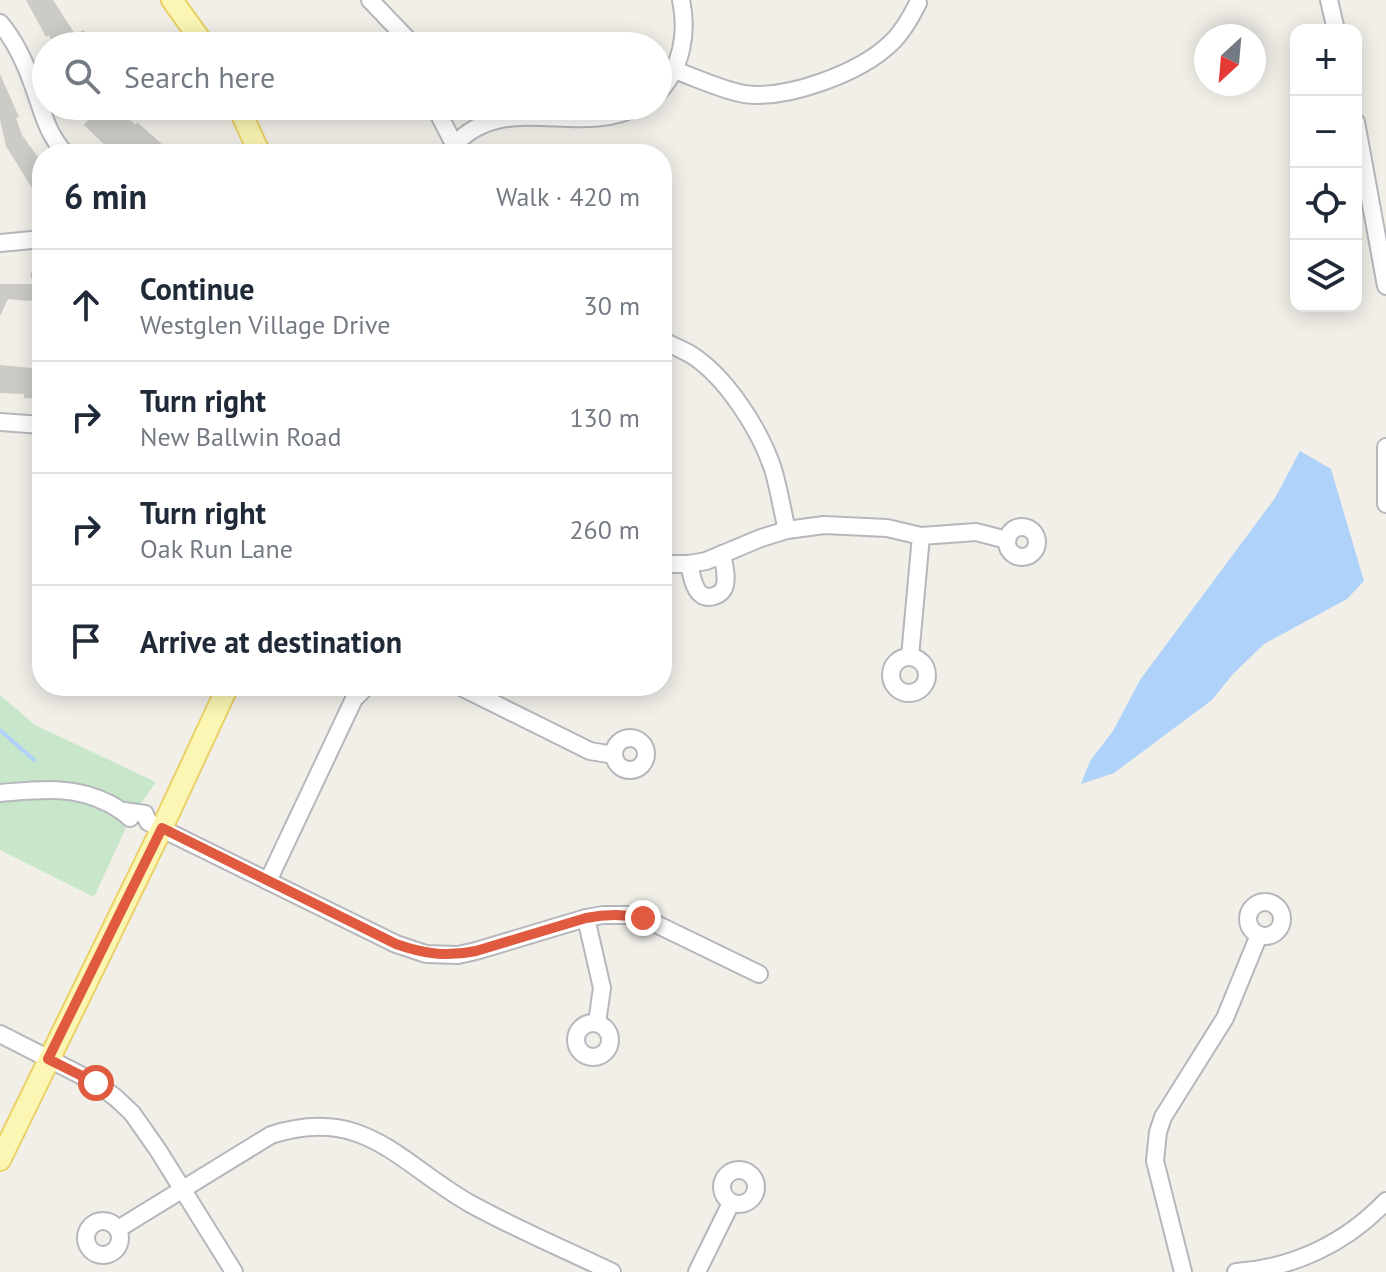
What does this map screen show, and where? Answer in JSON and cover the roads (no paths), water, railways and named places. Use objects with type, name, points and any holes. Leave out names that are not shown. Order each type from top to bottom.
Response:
[{"type":"main road","points":[[172,0],[195,32]]},
{"type":"main road","points":[[244,120],[255,144]]},
{"type":"main road","points":[[0,1160],[155,825],[223,696]]},
{"type":"street","points":[[370,0],[401,32]]},
{"type":"street","points":[[672,73],[684,36],[681,0]]},
{"type":"street","points":[[1329,0],[1335,24]]},
{"type":"street","points":[[674,70],[742,94],[763,95],[819,83],[853,70],[892,43],[918,1]]},
{"type":"street","points":[[0,23],[19,50],[32,84]]},
{"type":"street","points":[[45,120],[58,144]]},
{"type":"street","points":[[440,120],[448,144]]},
{"type":"street","points":[[455,144],[480,120]]},
{"type":"street","points":[[1362,155],[1386,286]]},
{"type":"street","points":[[0,243],[32,240]]},
{"type":"street","points":[[672,345],[702,363],[730,390],[741,406],[772,467],[787,530]]},
{"type":"street","points":[[0,422],[32,424]]},
{"type":"street","points":[[1386,447],[1386,504]]},
{"type":"street","points":[[672,564],[689,564],[787,530],[824,525],[887,528],[921,536],[976,532],[1007,540]]},
{"type":"street","points":[[910,657],[921,536]]},
{"type":"street","points":[[689,564],[697,591],[704,596],[715,596],[725,585],[722,554]]},
{"type":"street","points":[[268,881],[357,696]]},
{"type":"street","points":[[479,696],[590,751],[614,755]]},
{"type":"street","points":[[0,793],[74,790],[96,797],[124,811],[140,826],[155,825],[396,944],[426,954],[458,955],[586,918],[615,914],[643,918],[759,974]]},
{"type":"street","points":[[586,918],[602,988],[597,1023]]},
{"type":"street","points":[[1183,1272],[1155,1161],[1158,1132],[1163,1117],[1225,1018],[1259,935]]},
{"type":"street","points":[[0,1034],[96,1083],[116,1098],[145,1130],[234,1272]]},
{"type":"street","points":[[118,1229],[271,1135],[310,1126],[344,1128],[381,1143],[472,1204],[612,1272]]},
{"type":"street","points":[[1236,1272],[1271,1268],[1312,1254],[1335,1243],[1386,1201]]},
{"type":"street","points":[[697,1272],[731,1203]]},
{"type":"water","points":[[1300,451],[1331,469],[1364,581],[1347,599],[1264,644],[1212,700],[1114,773],[1081,784],[1090,761],[1113,731],[1140,680],[1275,498]]},
{"type":"waterway","points":[[0,730],[34,760]]}]
